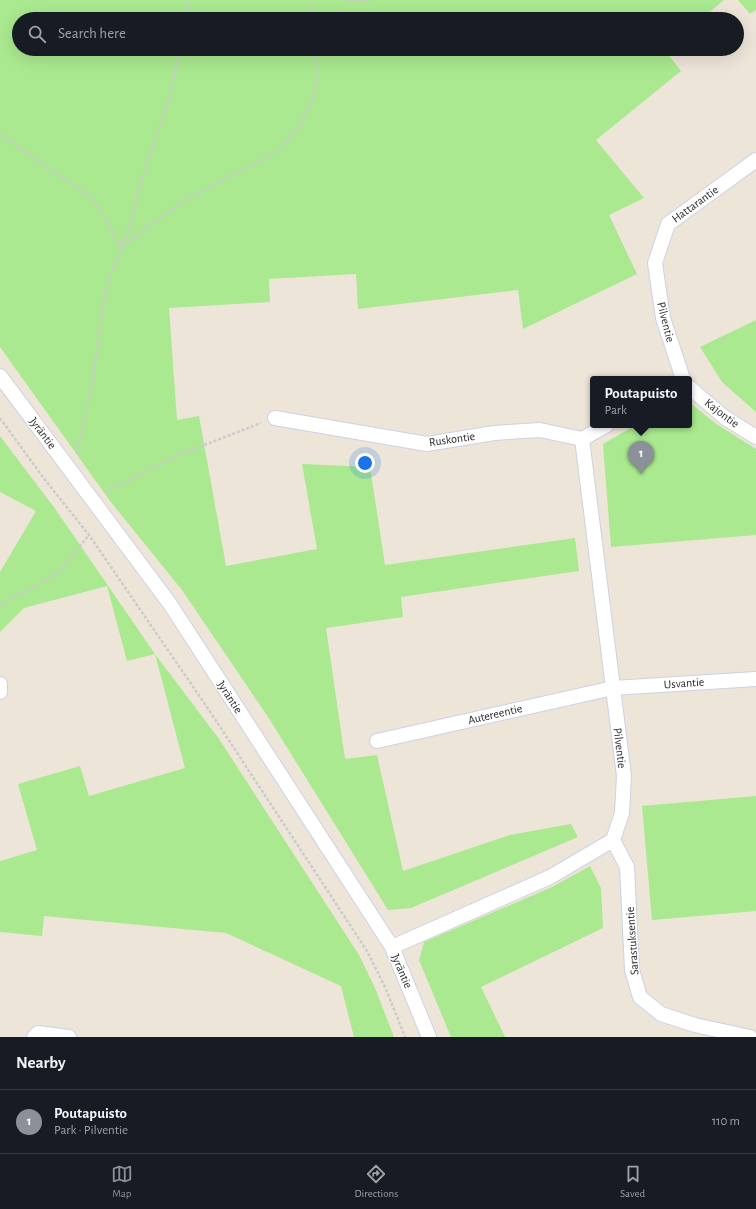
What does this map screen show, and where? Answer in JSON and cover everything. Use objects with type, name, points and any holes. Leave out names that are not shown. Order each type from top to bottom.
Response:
[{"type":"street","name":"Hattarantie","points":[[655,264],[668,224],[756,160]]},
{"type":"street","name":"Pilventie","points":[[655,264],[663,318],[682,376]]},
{"type":"street","name":"Jyräntie","points":[[0,376],[170,604],[392,947],[429,1037]]},
{"type":"street","name":"Kajontie","points":[[692,390],[724,417],[756,438]]},
{"type":"street","name":"Ruskontie","points":[[275,418],[427,444],[494,433],[540,430],[582,439]]},
{"type":"street","points":[[582,439],[602,428]]},
{"type":"street","name":"Pilventie","points":[[582,439],[624,776],[622,813],[613,840]]},
{"type":"street","name":"Usvantie","points":[[613,688],[756,679]]},
{"type":"street","points":[[0,684],[0,692]]},
{"type":"street","name":"Autereentie","points":[[377,741],[613,688]]},
{"type":"street","points":[[392,947],[550,877],[613,840]]},
{"type":"street","name":"Sarastuksentie","points":[[613,840],[627,867],[632,970],[640,997],[660,1014],[695,1025],[750,1037]]},
{"type":"street","points":[[34,1037],[38,1033],[69,1037]]},
{"type":"path","points":[[187,12],[188,0]]},
{"type":"path","points":[[312,12],[313,0]]},
{"type":"path","points":[[346,0],[371,0]]},
{"type":"path","points":[[75,475],[77,454],[93,378],[105,291],[129,229],[142,177],[168,102],[178,56]]},
{"type":"path","points":[[122,246],[181,203],[279,150],[299,127],[311,104],[317,79],[315,56]]},
{"type":"path","points":[[0,134],[88,195],[98,206],[122,246]]},
{"type":"path","points":[[0,418],[42,476],[89,536],[211,713],[367,952],[386,989],[405,1037]]},
{"type":"path","points":[[93,499],[111,488],[176,456],[275,418]]},
{"type":"path","points":[[0,605],[58,573],[89,536]]},
{"type":"green space","points":[[0,0],[724,0],[709,12],[12,12],[12,56],[669,56],[681,71],[596,140],[644,198],[609,215],[637,274],[523,329],[518,290],[358,309],[356,274],[269,279],[270,302],[169,308],[177,420],[199,416],[226,566],[317,549],[302,464],[370,467],[385,565],[575,538],[579,571],[401,597],[403,617],[326,628],[345,759],[377,755],[403,871],[510,835],[571,824],[578,837],[411,908],[388,910],[270,720],[182,590],[110,501],[0,347]]},
{"type":"green space","points":[[738,0],[756,0],[756,10],[750,14]]},
{"type":"green space","points":[[756,320],[756,412],[722,382],[700,347]]},
{"type":"green space","points":[[692,404],[715,423],[756,449],[756,535],[611,547],[603,444],[631,428],[692,428]]},
{"type":"green space","points":[[0,436],[56,510],[155,654],[127,661],[107,586],[24,608],[0,632],[0,572],[36,511],[0,492]]},
{"type":"green space","points":[[155,654],[219,739],[359,955],[375,988],[394,1037],[354,1037],[341,986],[226,933],[44,916],[42,936],[0,932],[0,861],[37,850],[18,784],[80,766],[89,796],[185,768]]},
{"type":"green space","points":[[756,796],[756,911],[652,920],[642,806]]},
{"type":"green space","points":[[590,866],[601,888],[603,928],[481,987],[505,1037],[451,1037],[419,960],[424,942],[552,887]]},
{"type":"place","name":"Poutapuisto","points":[[641,474]]}]
